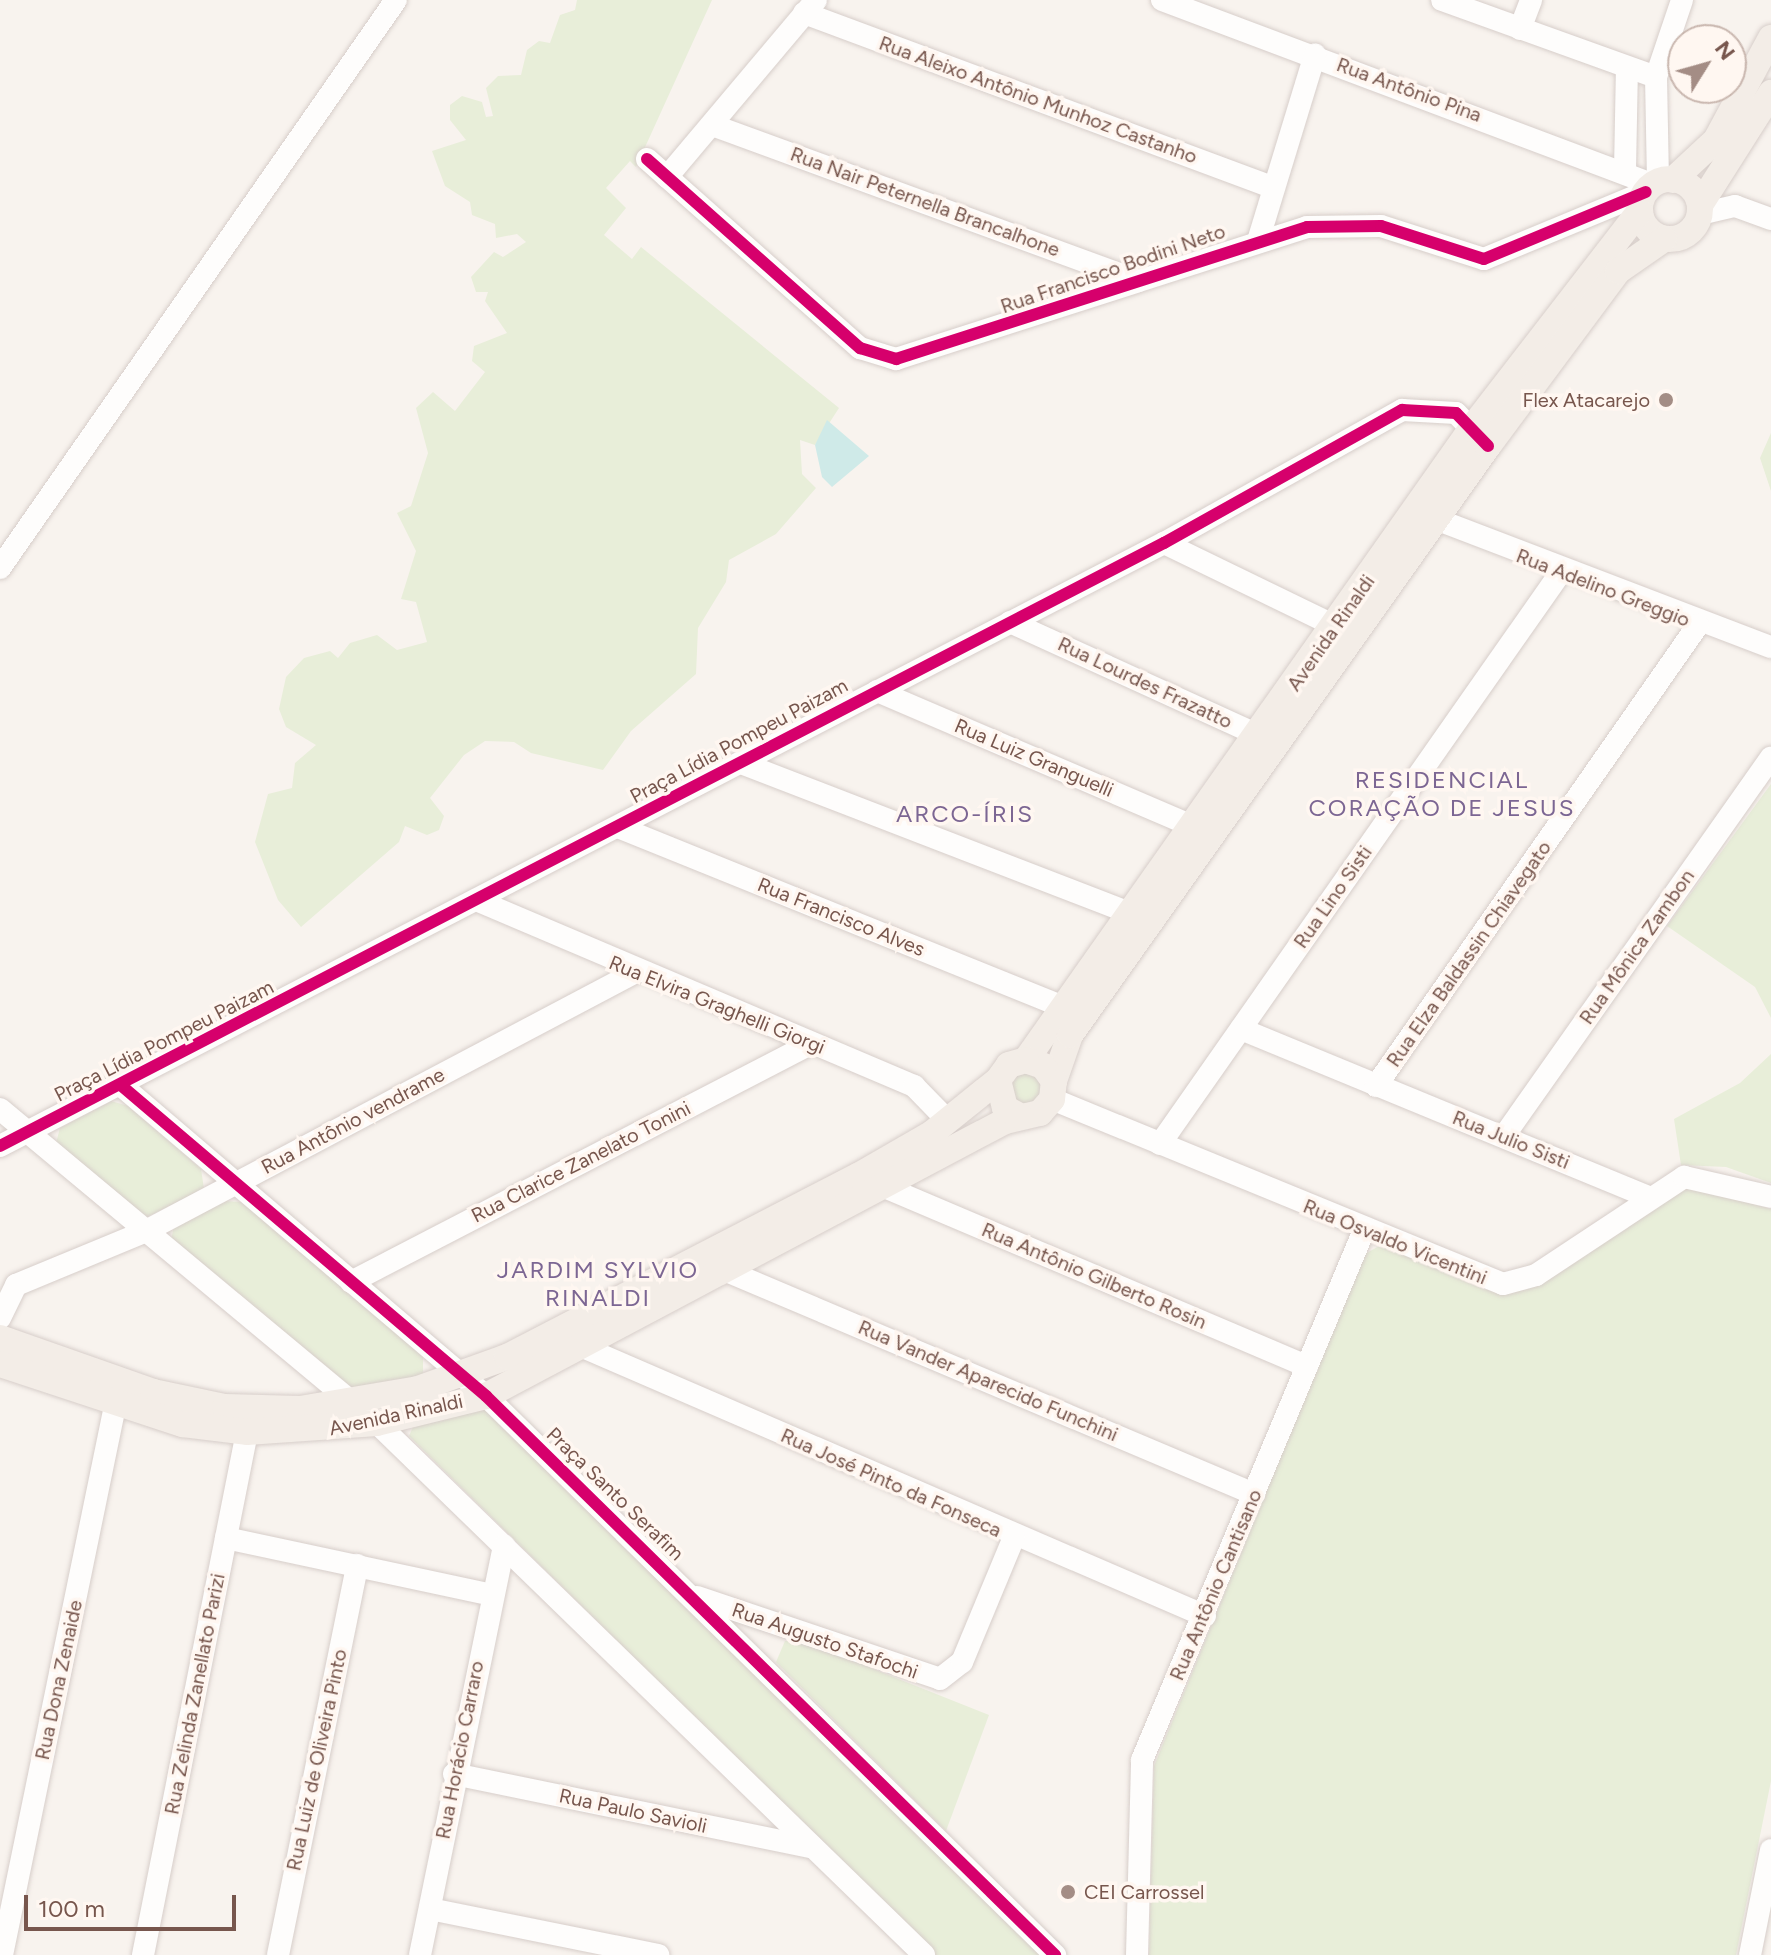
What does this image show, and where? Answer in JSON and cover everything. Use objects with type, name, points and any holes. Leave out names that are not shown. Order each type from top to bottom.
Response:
[{"type":"main road","name":"Avenida Rinaldi","points":[[1053,1090],[1070,1035],[1190,825],[1270,735],[1337,627],[1480,437],[1654,190],[1716,140],[1771,38]]},
{"type":"main road","points":[[1700,210],[1690,188],[1654,190],[1647,229],[1664,239],[1683,237],[1700,210],[1771,93]]},
{"type":"main road","name":"Avenida Rinaldi","points":[[1026,1060],[1064,1007],[1139,916],[1270,735],[1438,520],[1480,437],[1618,271],[1664,239]]},
{"type":"main road","points":[[1026,1060],[1043,1066],[1053,1090],[1040,1113],[1021,1117],[1005,1108],[998,1080],[1009,1065],[1026,1060]]},
{"type":"main road","name":"Avenida Rinaldi","points":[[0,1338],[184,1400],[268,1410],[351,1404],[461,1376],[845,1183],[948,1121],[998,1080]]},
{"type":"main road","name":"Avenida Rinaldi","points":[[0,1364],[115,1406],[247,1432],[377,1423],[486,1396],[880,1185],[1021,1117]]},
{"type":"street","points":[[0,568],[396,0]]},
{"type":"street","name":"Rua Antônio Pina","points":[[1162,0],[1625,170],[1654,190]]},
{"type":"street","points":[[1442,0],[1656,77]]},
{"type":"street","points":[[1520,29],[1531,0]]},
{"type":"street","points":[[1654,190],[1656,77],[1682,0]]},
{"type":"street","points":[[667,177],[810,6]]},
{"type":"street","name":"Rua Aleixo Antônio Munhoz Castanho","points":[[810,6],[1271,187]]},
{"type":"street","points":[[1258,241],[1271,187],[1315,55]]},
{"type":"street","points":[[1625,170],[1627,69]]},
{"type":"street","name":"Rua Nair Peternella Brancalhone","points":[[712,125],[1138,281]]},
{"type":"street","name":"Rua Francisco Bodini Neto","points":[[647,159],[860,348],[879,356],[915,356],[1258,241],[1345,222],[1405,232],[1484,259],[1654,190]]},
{"type":"street","points":[[1700,210],[1735,206],[1771,219]]},
{"type":"street","name":"Praça Lídia Pompeu Paizam","points":[[0,1146],[123,1087],[1164,543],[1410,407],[1456,413],[1480,437]]},
{"type":"street","name":"Rua Adelino Greggio","points":[[1438,520],[1698,625],[1771,647]]},
{"type":"street","points":[[1164,543],[1337,627]]},
{"type":"street","name":"Rua Lino Sisti","points":[[1160,1144],[1561,572]]},
{"type":"street","name":"Rua Lourdes Frazatto","points":[[1010,622],[1270,735]]},
{"type":"street","name":"Rua Elza Baldassin Chiavegato","points":[[1376,1086],[1698,625]]},
{"type":"street","name":"Rua Luiz Granguelli","points":[[877,691],[1190,825]]},
{"type":"street","name":"Rua Mônica Zambon","points":[[1504,1136],[1771,758]]},
{"type":"street","points":[[741,763],[1139,916]]},
{"type":"street","name":"Rua Francisco Alves","points":[[618,827],[1064,1007]]},
{"type":"street","name":"Rua Elvira Graghelli Giorgi","points":[[476,900],[634,973],[914,1086],[948,1121]]},
{"type":"street","name":"Rua Antônio vendrame","points":[[0,1318],[16,1285],[144,1232],[634,973]]},
{"type":"street","name":"Rua Julio Sisti","points":[[1241,1029],[1646,1196]]},
{"type":"street","name":"Rua Clarice Zanelato Tonini","points":[[351,1282],[812,1043]]},
{"type":"street","name":"Praça Santo Serafim","points":[[123,1087],[234,1185],[486,1396],[692,1595],[1055,1955]]},
{"type":"street","name":"Rua Osvaldo Vicentini","points":[[1053,1090],[1160,1144],[1480,1280],[1522,1282],[1646,1196],[1700,1176],[1771,1197]]},
{"type":"street","points":[[0,1109],[377,1423],[924,1955]]},
{"type":"street","name":"Rua Antônio Gilberto Rosin","points":[[880,1185],[1307,1366]]},
{"type":"street","name":"Rua Antônio Cantisano","points":[[1137,1955],[1142,1760],[1205,1616],[1364,1230]]},
{"type":"street","name":"Rua Vander Aparecido Funchini","points":[[722,1269],[1254,1494]]},
{"type":"street","name":"Rua José Pinto da Fonseca","points":[[578,1345],[1014,1537],[1205,1616]]},
{"type":"street","name":"Rua Dona Zenaide","points":[[6,1953],[115,1406]]},
{"type":"street","name":"Rua Zelinda Zanellato Parizi","points":[[143,1955],[247,1432]]},
{"type":"street","name":"Rua Augusto Stafochi","points":[[692,1595],[940,1679],[962,1662],[1014,1537]]},
{"type":"street","points":[[226,1538],[491,1595]]},
{"type":"street","name":"Rua Horácio Carraro","points":[[420,1955],[454,1774],[504,1546]]},
{"type":"street","name":"Rua Luiz de Oliveira Pinto","points":[[278,1955],[357,1565]]},
{"type":"street","name":"Rua Paulo Savioli","points":[[454,1774],[813,1848]]},
{"type":"street","points":[[736,1831],[760,1798]]},
{"type":"street","points":[[1750,1955],[1771,1850]]},
{"type":"street","points":[[430,1909],[658,1955]]},
{"type":"green space","points":[[577,0],[712,0],[636,167],[630,161],[606,188],[626,208],[604,235],[632,259],[641,247],[839,408],[815,445],[800,440],[802,474],[816,488],[776,534],[729,560],[726,582],[698,628],[696,674],[631,731],[603,770],[531,753],[514,742],[485,741],[464,755],[430,798],[444,816],[439,830],[427,835],[405,826],[399,842],[301,927],[278,900],[255,842],[268,794],[292,788],[295,763],[316,745],[286,727],[279,709],[286,677],[304,658],[330,651],[338,658],[350,643],[377,635],[397,650],[427,642],[416,602],[401,599],[416,551],[397,513],[411,506],[428,453],[416,408],[433,392],[455,411],[485,372],[472,361],[474,346],[507,333],[485,301],[488,292],[476,292],[471,277],[494,252],[503,257],[526,242],[517,234],[496,238],[495,224],[472,215],[470,202],[445,186],[432,151],[466,140],[450,120],[450,105],[462,96],[482,102],[486,117],[493,116],[486,88],[498,76],[521,75],[527,50],[539,41],[550,43],[560,15],[575,10]]},
{"type":"green space","points":[[1771,433],[1771,491],[1760,458]]},
{"type":"green space","points":[[1771,784],[1771,1018],[1755,987],[1667,926]]},
{"type":"green space","points":[[1771,1054],[1771,1183],[1726,1167],[1681,1165],[1674,1119],[1740,1083]]},
{"type":"green space","points":[[1022,1069],[1044,1079],[1039,1104],[1015,1104],[1008,1081]]},
{"type":"green space","points":[[111,1101],[128,1106],[201,1169],[204,1189],[147,1217],[56,1143],[60,1128]]},
{"type":"green space","points":[[1690,1187],[1771,1209],[1771,1781],[1736,1955],[1149,1955],[1154,1766],[1363,1255],[1381,1245],[1486,1290],[1525,1290],[1656,1199]]},
{"type":"green space","points":[[222,1201],[242,1202],[423,1353],[423,1377],[354,1394],[171,1240],[174,1226]]},
{"type":"green space","points":[[484,1405],[1045,1955],[936,1955],[409,1436],[415,1422]]},
{"type":"green space","points":[[785,1641],[803,1641],[989,1715],[946,1831],[776,1662]]},
{"type":"water","points":[[827,420],[869,456],[832,487],[822,477],[815,445]]},
{"type":"cycle path","points":[[647,159],[860,348],[896,359],[1307,227],[1381,226],[1484,259],[1646,192]]},
{"type":"cycle path","points":[[0,1146],[1164,543],[1402,410],[1456,413],[1488,446]]},
{"type":"cycle path","points":[[123,1087],[486,1396],[1055,1955]]},
{"type":"place","name":"Flex Atacarejo","points":[[1666,400]]},
{"type":"place","name":"CEI Carrossel","points":[[1068,1892]]},
{"type":"district","name":"RESIDENCIAL CORAÇÃO DE JESUS","points":[[1442,794]]},
{"type":"district","name":"ARCO-ÍRIS","points":[[965,814]]},
{"type":"district","name":"JARDIM SYLVIO RINALDI","points":[[598,1284]]}]
